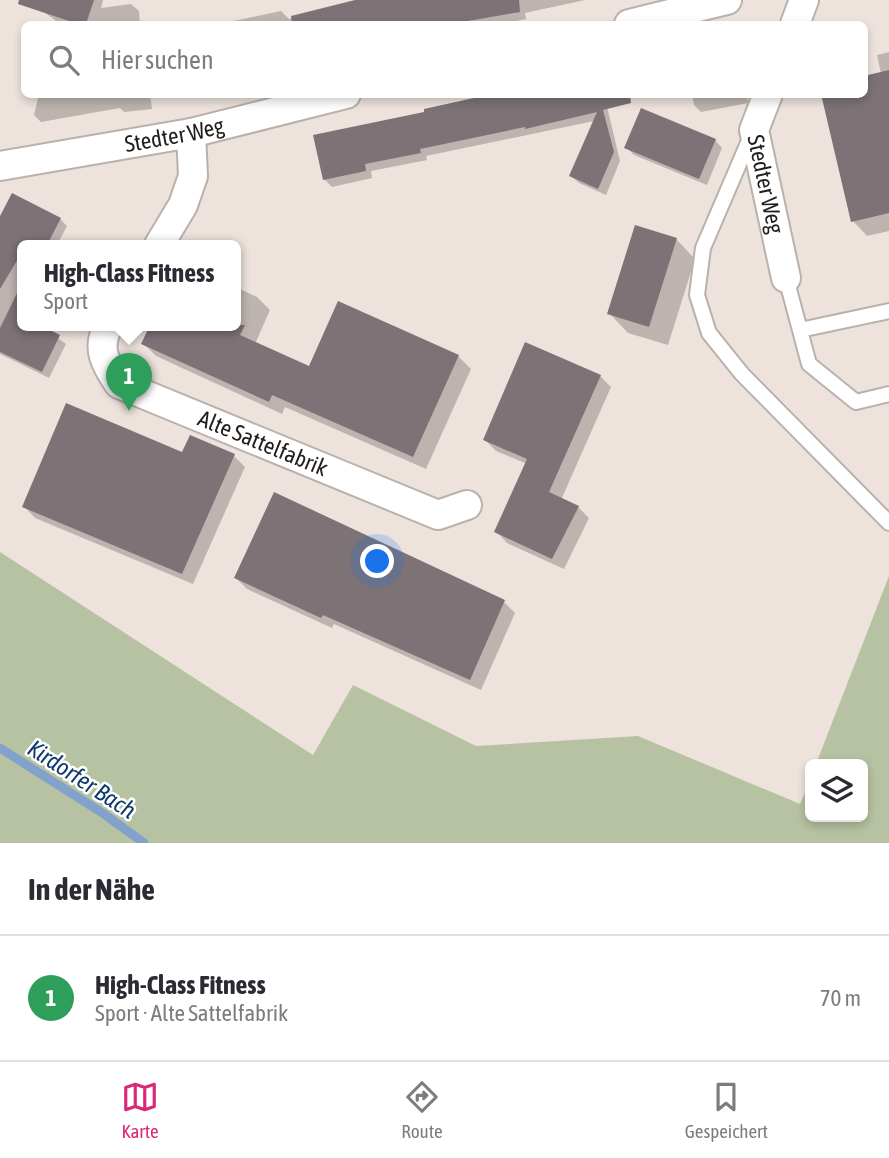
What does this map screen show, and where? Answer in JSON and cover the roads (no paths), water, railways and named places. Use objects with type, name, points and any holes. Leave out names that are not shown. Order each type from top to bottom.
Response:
[{"type":"street","points":[[641,21],[727,0]]},
{"type":"street","points":[[795,21],[804,0]]},
{"type":"street","name":"Stedter Weg","points":[[0,166],[191,133],[330,98]]},
{"type":"street","name":"Stedter Weg","points":[[766,98],[754,130],[786,278]]},
{"type":"street","points":[[162,240],[183,205],[193,176],[191,133]]},
{"type":"street","name":"Alte Sattelfabrik","points":[[106,331],[103,360],[119,384],[438,515],[467,505]]},
{"type":"lane","points":[[754,130],[703,248],[697,295],[709,333],[742,373],[889,523]]},
{"type":"lane","points":[[786,278],[809,364],[856,402],[889,394]]},
{"type":"lane","points":[[800,330],[889,311]]},
{"type":"waterway","name":"Kirdorfer Bach","points":[[0,748],[104,814],[144,843]]},
{"type":"place","name":"High-Class Fitness","points":[[129,411]]}]
